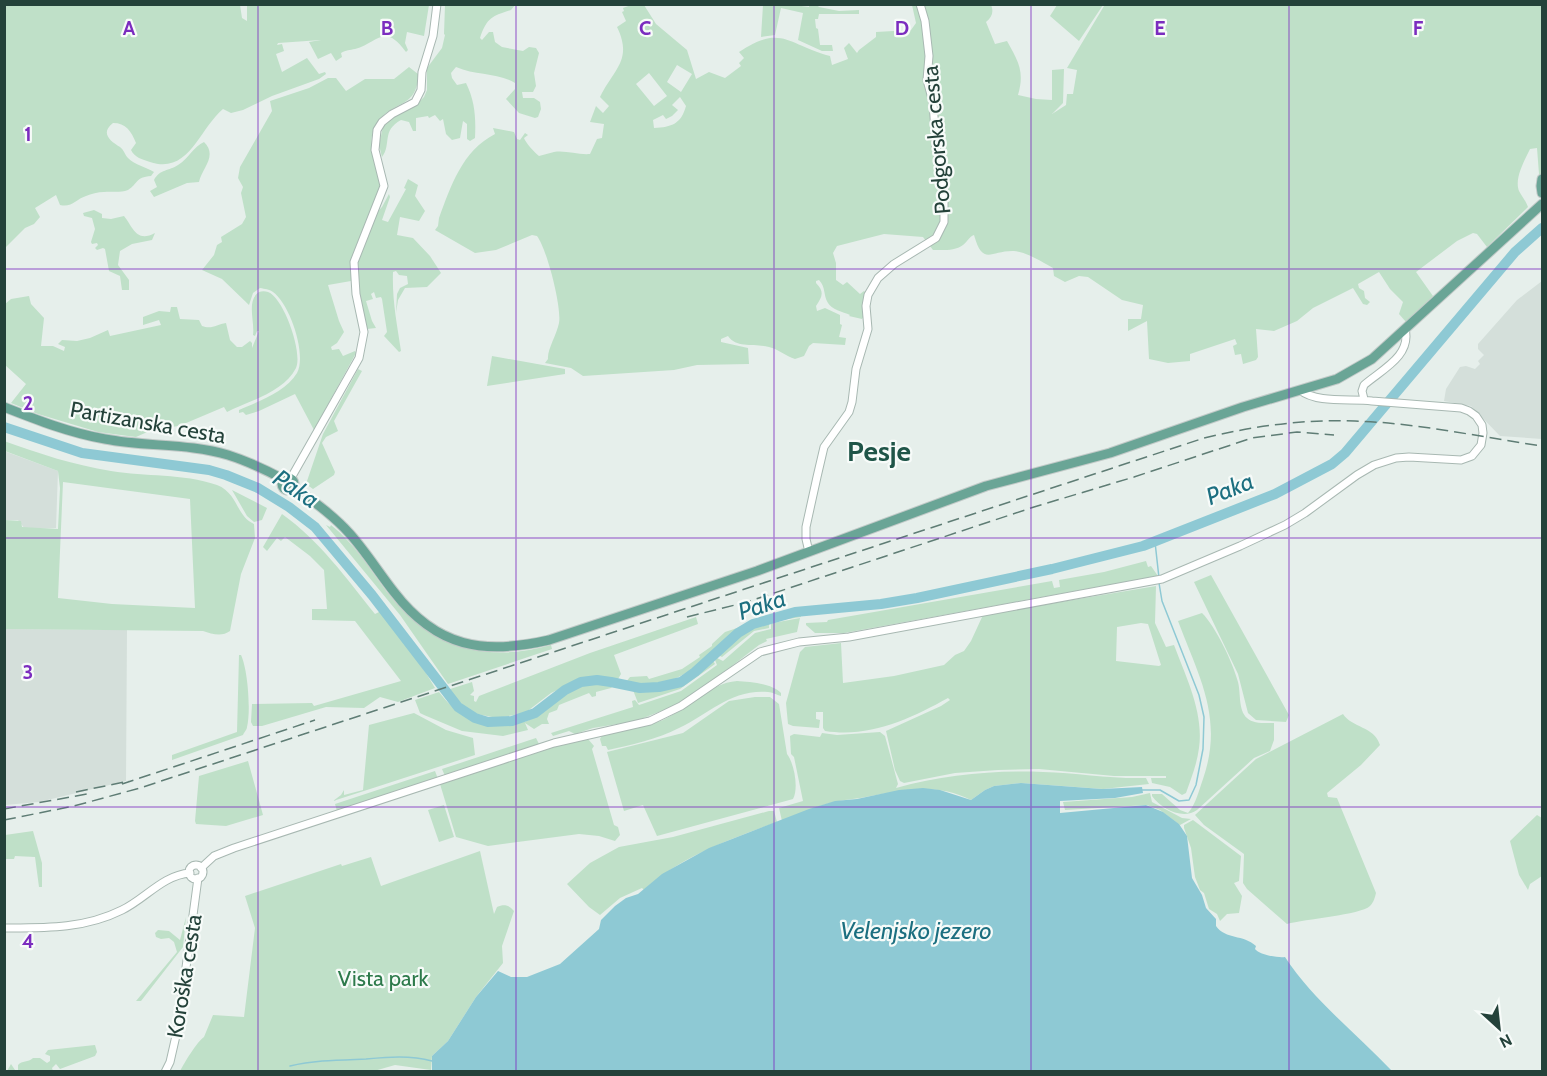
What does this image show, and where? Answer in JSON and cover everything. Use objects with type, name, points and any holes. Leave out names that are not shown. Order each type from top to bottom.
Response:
[{"type":"main road","points":[[1542,179],[1540,186],[1542,193]]},
{"type":"main road","name":"Partizanska cesta","points":[[4,407],[48,424],[105,439],[189,448],[228,455],[264,469],[289,481],[349,532],[418,619],[449,638],[473,646],[519,647],[549,640],[715,586],[986,486],[1110,453],[1243,407],[1337,379],[1372,359],[1542,204]]},
{"type":"street","points":[[289,481],[359,358],[364,332],[356,294],[354,262],[384,186],[375,150],[377,130],[382,122],[392,114],[415,102],[421,90],[422,72],[433,36],[437,4]]},
{"type":"street","name":"Podgorska cesta","points":[[809,552],[806,527],[816,477],[824,447],[849,412],[852,402],[856,369],[868,329],[866,306],[868,295],[878,278],[894,264],[936,238],[944,222],[944,186],[936,146],[933,102],[927,80],[928,56],[925,21],[920,4]]},
{"type":"street","points":[[1364,399],[1362,391],[1364,385],[1402,352],[1407,337],[1405,329]]},
{"type":"street","points":[[201,868],[214,856],[234,848],[554,743],[650,721],[681,706],[760,652],[799,642],[849,637],[1162,579],[1285,525],[1374,465],[1396,458],[1409,457],[1461,460],[1477,452],[1483,433],[1482,425],[1476,416],[1461,408],[1372,402],[1364,399],[1317,398],[1305,395],[1300,390]]},
{"type":"street","points":[[190,873],[193,866],[201,868]]},
{"type":"street","points":[[190,873],[194,878],[198,878],[202,874],[201,868]]},
{"type":"street","points":[[4,928],[56,928],[81,925],[123,910],[177,874],[190,873]]},
{"type":"street","name":"Koroška cesta","points":[[165,1071],[170,1062],[178,1027],[198,878]]},
{"type":"shaded area","points":[[1542,281],[1542,439],[1500,436],[1471,406],[1444,401],[1446,389],[1460,367],[1475,369],[1480,364],[1478,361],[1484,355],[1478,349],[1478,344],[1517,300]]},
{"type":"shaded area","points":[[4,451],[58,471],[56,528],[25,529],[18,520],[5,520]]},
{"type":"shaded area","points":[[5,629],[127,630],[126,781],[39,802],[5,805]]},
{"type":"green space","points":[[5,4],[240,5],[242,18],[247,21],[247,5],[429,5],[424,36],[407,32],[405,43],[408,50],[406,52],[392,38],[386,36],[341,53],[342,57],[336,61],[331,53],[318,59],[309,42],[321,40],[278,43],[277,45],[282,44],[284,51],[276,54],[282,72],[307,58],[319,74],[325,72],[326,74],[319,79],[272,96],[243,110],[231,113],[223,109],[192,148],[174,162],[163,164],[137,157],[131,150],[136,143],[130,131],[121,124],[113,123],[107,130],[108,136],[127,157],[154,172],[151,176],[139,179],[128,190],[95,193],[68,205],[60,205],[56,195],[35,208],[40,217],[5,248]]},
{"type":"green space","points":[[1148,4],[1542,5],[1542,174],[1539,174],[1537,148],[1530,149],[1518,180],[1519,191],[1528,207],[1487,247],[1477,234],[1473,233],[1457,241],[1416,272],[1433,296],[1406,322],[1399,314],[1403,302],[1390,289],[1379,272],[1358,284],[1359,288],[1364,291],[1365,298],[1370,302],[1367,305],[1363,304],[1353,288],[1313,308],[1297,321],[1274,331],[1256,329],[1258,357],[1256,360],[1243,364],[1241,354],[1235,355],[1233,346],[1237,344],[1235,339],[1190,354],[1190,361],[1168,363],[1149,359],[1147,321],[1128,331],[1128,319],[1141,319],[1143,305],[1122,300],[1088,277],[1079,276],[1065,282],[1054,276],[1053,268],[1024,253],[1006,251],[985,254],[977,245],[974,235],[956,248],[933,250],[923,237],[884,234],[837,246],[833,253],[836,263],[836,280],[843,285],[847,282],[860,294],[864,291],[866,293],[865,314],[862,319],[849,316],[832,307],[826,300],[821,283],[819,280],[816,281],[822,292],[816,306],[817,311],[825,308],[840,315],[842,325],[839,337],[846,338],[845,345],[813,343],[804,356],[795,359],[769,347],[736,343],[728,336],[721,339],[721,342],[748,348],[749,364],[697,365],[674,370],[583,376],[571,368],[545,363],[558,327],[559,315],[549,265],[537,236],[532,235],[496,250],[475,253],[435,230],[459,170],[474,150],[495,134],[493,128],[514,132],[520,140],[525,133],[528,135],[524,138],[525,140],[539,156],[552,152],[590,154],[597,139],[602,138],[604,124],[590,122],[596,106],[603,113],[609,106],[600,97],[620,64],[623,48],[617,27],[626,21],[622,12],[623,8],[631,5],[644,5],[656,24],[687,50],[696,79],[709,72],[725,78],[741,66],[739,63],[744,58],[739,52],[766,39],[785,39],[830,56],[832,65],[848,59],[844,48],[849,43],[857,53],[876,37],[876,32],[911,30],[916,23],[912,5],[991,5],[992,14],[986,22],[995,44],[1007,41],[1017,61],[1021,79],[1018,95],[1052,100],[1052,70],[1064,69],[1063,103],[1052,114],[1066,105],[1067,94],[1073,94],[1077,70],[1067,68],[1104,6],[1146,6]],"holes":[[[677,65],[692,74],[681,92],[667,82]],[[649,73],[667,96],[654,106],[636,84]],[[680,97],[686,106],[678,121],[666,127],[654,128],[653,120],[663,115],[666,119],[678,110],[672,105]]]},
{"type":"green space","points":[[445,5],[515,5],[511,10],[491,18],[480,38],[482,40],[489,32],[493,32],[495,42],[502,47],[523,51],[529,47],[536,48],[539,53],[534,73],[536,86],[533,92],[522,92],[523,98],[534,98],[540,102],[541,109],[538,117],[519,113],[506,99],[515,89],[515,83],[501,77],[456,67],[451,73],[452,78],[457,85],[466,83],[473,103],[475,138],[470,141],[467,139],[467,124],[463,121],[460,138],[452,140],[446,134],[443,119],[440,121],[435,115],[429,118],[428,116],[416,118],[416,131],[413,131],[409,122],[401,120],[391,129],[382,157],[379,145],[383,127],[393,115],[416,105],[427,90],[427,68],[442,48],[445,35]]},
{"type":"green space","points":[[763,5],[809,7],[809,5],[817,5],[839,11],[859,10],[859,14],[819,14],[818,19],[815,19],[820,45],[832,45],[833,51],[822,51],[798,40],[803,13],[781,8],[775,35],[761,37]]},
{"type":"green space","points":[[1057,5],[1103,5],[1079,41],[1050,16]]},
{"type":"green space","points":[[409,67],[418,74],[417,86],[413,94],[380,119],[374,129],[372,144],[380,188],[353,254],[351,281],[328,285],[344,332],[337,343],[331,347],[332,350],[339,349],[343,356],[355,351],[356,353],[314,430],[295,394],[259,411],[246,415],[243,412],[239,413],[239,410],[271,396],[286,386],[297,373],[300,365],[298,343],[291,318],[273,292],[260,288],[253,293],[249,305],[222,279],[202,270],[214,255],[217,245],[222,242],[221,237],[242,224],[246,217],[241,193],[243,187],[238,178],[240,167],[272,111],[270,101],[309,88],[328,78],[336,78],[346,91],[365,79],[394,79]]},
{"type":"green space","points":[[204,142],[210,152],[199,182],[187,183],[154,197],[150,191],[157,187],[154,180],[156,176],[175,167]]},
{"type":"green space","points":[[408,179],[418,185],[415,196],[425,211],[419,221],[400,217],[397,235],[413,238],[430,256],[441,273],[427,287],[405,288],[398,300],[396,313],[397,294],[400,288],[408,284],[407,276],[393,272],[394,302],[401,351],[399,352],[384,336],[387,332],[382,299],[381,297],[376,298],[374,292],[371,294],[373,299],[366,301],[376,328],[367,329],[359,289],[357,263],[376,213],[389,194],[382,220],[388,222],[406,189],[404,188]]},
{"type":"green space","points":[[94,210],[102,214],[102,218],[111,219],[124,216],[139,235],[149,236],[155,233],[152,240],[132,244],[120,251],[118,265],[129,280],[129,290],[122,290],[120,276],[109,271],[105,249],[97,250],[95,248],[97,243],[92,244],[91,242],[95,229],[92,218],[84,216],[83,213]]},
{"type":"green space","points":[[259,292],[268,292],[280,304],[291,327],[297,361],[291,376],[277,388],[259,398],[227,412],[224,407],[179,426],[154,429],[136,437],[98,432],[38,414],[11,403],[26,384],[5,365],[5,304],[11,299],[29,296],[31,304],[44,318],[41,346],[53,346],[64,351],[65,347],[58,344],[62,340],[77,341],[108,330],[110,336],[161,325],[159,320],[143,325],[143,317],[159,311],[170,312],[171,307],[177,307],[180,319],[199,320],[202,326],[212,327],[226,323],[230,340],[237,347],[242,347],[250,341],[252,348],[259,331],[255,336],[253,335],[252,306]]},
{"type":"green space","points":[[492,356],[565,369],[565,374],[487,386]]},
{"type":"green space","points":[[358,369],[362,371],[334,421],[338,431],[326,437],[322,443],[335,472],[334,475],[313,489],[306,484],[323,434]]},
{"type":"green space","points":[[4,441],[84,466],[124,473],[204,481],[217,485],[229,493],[244,516],[254,524],[255,538],[241,574],[230,631],[213,634],[203,631],[5,629],[5,520],[21,521],[22,527],[58,529],[60,488],[58,471],[5,451]],"holes":[[[63,482],[190,499],[195,608],[112,604],[58,598]]]},
{"type":"green space","points":[[232,490],[267,508],[262,520],[254,522],[247,516]]},
{"type":"green space","points":[[282,514],[320,548],[375,614],[381,611],[435,688],[398,702],[380,697],[364,708],[326,707],[262,726],[253,726],[251,722],[252,704],[312,703],[314,706],[401,681],[355,621],[312,620],[312,609],[327,609],[324,570],[285,537],[281,541],[277,538],[267,551],[263,547]]},
{"type":"green space","points":[[326,525],[330,527],[331,525],[347,540],[403,611],[440,638],[481,651],[503,652],[551,645],[552,649],[448,684],[400,615]]},
{"type":"green space","points":[[1146,561],[1148,567],[1151,566],[1158,576],[844,633],[815,633],[806,625],[806,623],[827,622],[1052,581],[1054,588],[1060,587],[1059,580]]},
{"type":"green space","points":[[1211,575],[1289,715],[1286,722],[1256,720],[1248,713],[1238,674],[1194,582]]},
{"type":"green space","points":[[1156,586],[1155,623],[1166,647],[1174,645],[1193,695],[1199,722],[1198,754],[1186,793],[1182,795],[1170,787],[1152,783],[1151,778],[1166,778],[1166,776],[1114,776],[1039,769],[955,773],[904,783],[900,781],[895,770],[886,731],[941,706],[950,700],[948,698],[904,720],[858,732],[825,731],[823,712],[816,712],[816,719],[820,720],[819,728],[788,724],[786,703],[800,652],[805,647],[841,643],[843,683],[894,676],[944,665],[955,655],[964,651],[983,615]],"holes":[[[1148,624],[1161,665],[1116,661],[1117,627]]]},
{"type":"green space","points":[[1202,613],[1218,636],[1232,665],[1238,682],[1244,715],[1259,723],[1274,723],[1274,740],[1270,751],[1254,758],[1197,810],[1191,813],[1185,814],[1167,809],[1156,801],[1152,794],[1162,794],[1180,810],[1188,813],[1203,779],[1209,757],[1210,717],[1201,680],[1178,621]]},
{"type":"green space","points":[[792,614],[801,614],[801,617],[769,622],[769,628],[754,631],[722,657],[718,655],[734,640],[752,629],[771,621]]},
{"type":"green space","points":[[696,617],[698,624],[614,655],[621,674],[618,679],[583,678],[551,693],[525,713],[497,718],[477,714],[467,709],[447,690],[472,682],[474,691],[470,695],[474,696],[476,702],[479,696],[590,653]]},
{"type":"green space","points":[[800,618],[797,632],[766,639],[767,641],[676,705],[636,721],[593,728],[575,734],[569,731],[553,736],[551,733],[633,707],[632,701],[635,700],[639,705],[681,691],[717,665],[715,660],[717,658],[723,661],[755,633],[771,629],[773,623]]},
{"type":"green space","points":[[740,627],[703,661],[675,678],[643,685],[626,682],[630,677],[647,676],[649,679],[682,669],[700,657],[699,655],[712,646],[725,632]]},
{"type":"green space","points":[[239,655],[241,655],[245,670],[249,701],[247,728],[243,735],[172,760],[172,755],[237,732]]},
{"type":"green space","points":[[712,659],[715,664],[680,689],[638,703],[633,690],[658,691],[685,683],[699,674]]},
{"type":"green space","points":[[737,681],[766,685],[777,690],[781,696],[771,692],[743,694],[731,698],[679,728],[662,735],[608,750],[606,746],[602,746],[600,739],[603,734],[656,723],[717,686]]},
{"type":"green space","points":[[599,683],[614,685],[596,692],[596,696],[592,697],[589,693],[559,705],[557,710],[549,713],[547,719],[549,724],[542,724],[534,729],[525,723],[528,730],[503,736],[462,731],[420,713],[415,700],[439,692],[465,716],[487,724],[511,725],[535,718],[576,689]]},
{"type":"green space","points":[[770,697],[779,704],[787,754],[795,776],[796,789],[793,799],[657,836],[643,805],[624,811],[607,752],[683,733],[729,701]]},
{"type":"green space","points":[[414,713],[446,730],[473,738],[475,755],[333,801],[344,790],[344,795],[363,790],[369,725]]},
{"type":"green space","points":[[1343,714],[1347,719],[1373,734],[1380,745],[1361,765],[1327,793],[1328,797],[1337,798],[1376,893],[1370,906],[1364,909],[1287,924],[1243,883],[1244,854],[1204,825],[1195,815],[1256,759]]},
{"type":"green space","points":[[880,732],[885,736],[898,784],[896,788],[969,774],[1006,772],[1146,778],[1149,784],[1103,789],[1021,783],[994,786],[971,800],[946,791],[909,790],[834,802],[782,821],[779,808],[803,801],[794,757],[791,754],[790,736],[794,734],[820,737],[822,733],[837,735]]},
{"type":"green space","points":[[536,738],[540,746],[445,776],[442,769]]},
{"type":"green space","points":[[582,738],[588,739],[594,746],[592,749],[614,825],[618,827],[620,835],[615,841],[599,836],[579,834],[488,846],[456,837],[440,784]]},
{"type":"green space","points":[[248,761],[263,815],[226,826],[196,824],[199,776]]},
{"type":"green space","points":[[435,771],[438,779],[337,811],[335,804]]},
{"type":"green space","points":[[1150,793],[1152,802],[1182,818],[1191,819],[1180,825],[1160,810],[1147,805],[1065,810],[1063,802],[1132,797]]},
{"type":"green space","points":[[444,805],[454,837],[439,842],[428,810]]},
{"type":"green space","points":[[774,811],[777,822],[690,858],[644,890],[642,888],[620,898],[600,915],[567,884],[590,863],[619,847],[673,837]]},
{"type":"green space","points":[[1537,815],[1542,818],[1542,876],[1530,884],[1528,890],[1519,875],[1510,841]]},
{"type":"green space","points":[[1193,820],[1241,856],[1239,881],[1234,883],[1242,896],[1239,913],[1227,914],[1220,921],[1217,914],[1209,909],[1204,893],[1200,890],[1195,877],[1191,848],[1184,828],[1184,825]]},
{"type":"green space","points":[[33,831],[42,863],[42,887],[39,887],[35,857],[15,856],[14,859],[5,859],[5,835]]},
{"type":"green space","name":"Vista park","points":[[480,851],[494,914],[497,907],[502,906],[508,906],[514,911],[502,946],[503,963],[476,997],[448,1041],[432,1056],[431,1070],[395,1065],[374,1071],[180,1071],[194,1048],[204,1037],[213,1015],[244,1017],[255,928],[245,896],[341,864],[342,866],[371,857],[381,886]]},
{"type":"green space","points":[[186,917],[183,947],[141,1001],[136,1001],[177,952],[174,942],[169,938],[156,937],[155,933],[158,930],[169,931],[180,940]]},
{"type":"green space","points":[[95,1045],[97,1052],[95,1056],[60,1069],[56,1064],[52,1068],[53,1071],[7,1071],[11,1064],[15,1070],[18,1070],[20,1063],[33,1058],[40,1058],[47,1063],[50,1061],[50,1056],[45,1054],[48,1050]]},
{"type":"water","name":"Velenjsko jezero","points":[[1021,783],[1102,789],[1142,787],[1143,793],[1115,798],[1060,801],[1060,813],[1146,805],[1163,812],[1179,824],[1187,836],[1192,878],[1202,895],[1206,908],[1216,919],[1216,926],[1225,933],[1251,942],[1261,953],[1285,957],[1322,1002],[1392,1071],[432,1071],[432,1056],[448,1041],[476,997],[498,971],[511,977],[527,977],[560,964],[599,929],[601,920],[615,906],[626,898],[638,894],[662,874],[709,848],[835,801],[923,788],[940,790],[971,800],[994,786]]},
{"type":"waterway","name":"Paka","points":[[4,427],[82,453],[209,470],[258,488],[289,507],[315,527],[372,595],[458,707],[475,718],[488,722],[512,721],[535,713],[565,690],[581,682],[597,680],[640,688],[681,682],[738,633],[753,624],[795,612],[881,604],[917,598],[1052,569],[1143,546],[1275,494],[1332,464],[1345,453],[1515,252],[1542,228]]},
{"type":"waterway","points":[[1155,542],[1159,578]]},
{"type":"waterway","points":[[1142,790],[1160,790],[1179,801],[1189,800],[1196,785],[1203,749],[1204,717],[1199,695],[1162,601],[1159,583]]},
{"type":"waterway","points":[[290,1066],[318,1061],[391,1057],[432,1061]]},
{"type":"railway","points":[[4,820],[74,806],[140,788],[1204,438],[1279,424],[1355,421],[1426,427],[1542,446]]},
{"type":"railway","points":[[687,617],[747,602],[1252,438],[1297,432],[1334,435]]},
{"type":"railway","points":[[122,784],[315,720]]},
{"type":"railway","points":[[76,792],[129,781]]},
{"type":"railway","points":[[4,809],[87,794]]},
{"type":"district","name":"Pesje","points":[[879,451]]}]
